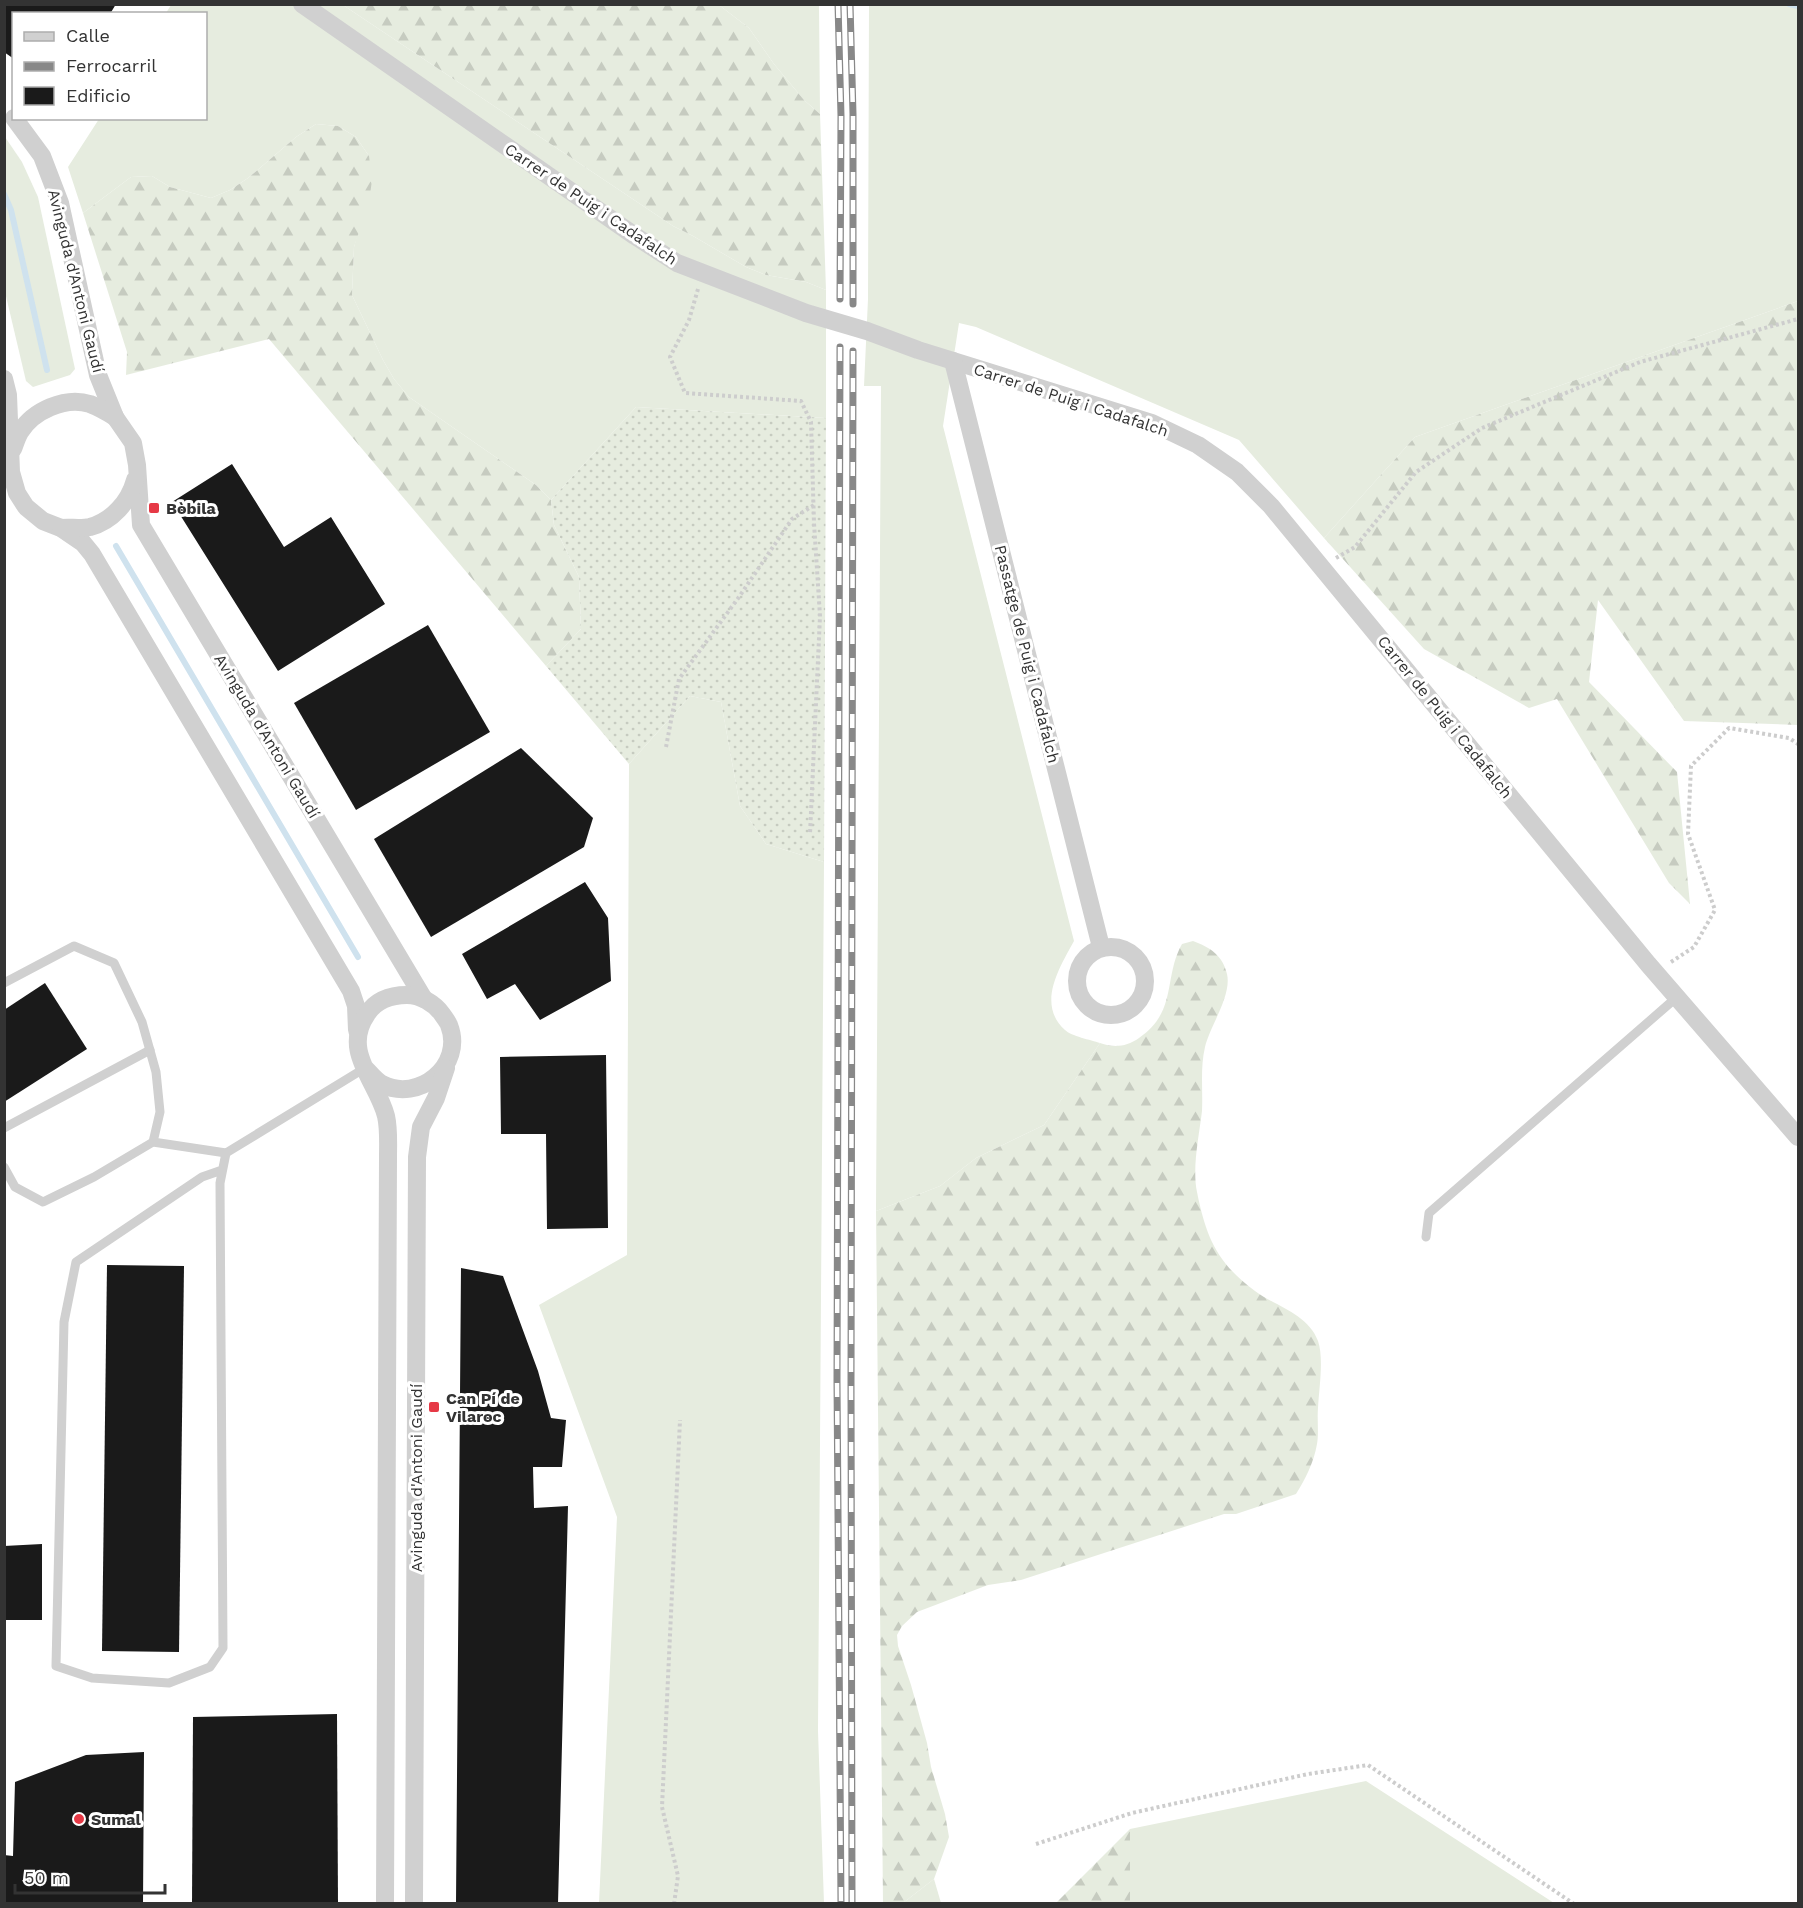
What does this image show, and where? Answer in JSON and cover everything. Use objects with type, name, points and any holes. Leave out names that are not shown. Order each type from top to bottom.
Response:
[{"type":"street","name":"Carrer de Puig i Cadafalch","points":[[302,4],[677,263],[806,313],[1152,423],[1198,445],[1237,472],[1271,506],[1654,971],[1798,1137]]},
{"type":"street","name":"Avinguda d'Antoni Gaudí","points":[[15,120],[42,156],[60,203],[98,375],[115,417],[134,443],[141,525],[424,999]]},
{"type":"street","name":"Passatge de Puig i Cadafalch","points":[[953,361],[1101,947]]},
{"type":"street","name":"Avinguda d'Antoni Gaudí","points":[[4,379],[8,395],[11,472],[16,493],[26,507],[43,521],[61,528],[83,543],[92,554],[351,991],[356,1006],[357,1036]]},
{"type":"street","name":"Avinguda d'Antoni Gaudí","points":[[11,460],[19,434],[27,423],[45,409],[66,402],[88,403],[115,417]]},
{"type":"street","name":"Avinguda d'Antoni Gaudí","points":[[61,528],[89,527],[109,518],[125,503],[135,483],[137,465]]},
{"type":"street","points":[[395,995],[412,995],[424,999],[438,1008],[449,1026],[452,1042],[445,1067],[424,1086],[408,1090],[396,1089],[380,1083],[365,1068],[358,1053],[357,1036],[362,1020],[383,1000],[395,995]]},
{"type":"street","name":"Avinguda d'Antoni Gaudí","points":[[414,1904],[417,1157],[421,1127],[436,1098],[449,1058]]},
{"type":"street","name":"Avinguda d'Antoni Gaudí","points":[[365,1068],[386,1116],[388,1157],[385,1904]]},
{"type":"lane","points":[[4,983],[74,946],[114,963],[142,1022],[156,1071],[160,1112],[153,1142]]},
{"type":"lane","points":[[1426,1237],[1429,1213],[1677,998]]},
{"type":"lane","points":[[4,1128],[150,1050]]},
{"type":"lane","points":[[4,1167],[15,1186],[43,1202],[94,1177],[153,1142],[226,1153],[365,1068]]},
{"type":"lane","points":[[222,1170],[202,1176],[76,1262],[64,1322],[56,1666],[93,1678],[169,1683],[210,1667],[223,1648],[220,1183],[226,1153]]},
{"type":"path","points":[[702,274],[689,320],[670,357],[685,393],[801,401],[811,422],[820,616],[810,834]]},
{"type":"path","points":[[1321,567],[1355,547],[1416,472],[1482,428],[1640,362],[1798,319]]},
{"type":"path","points":[[666,747],[679,680],[740,597],[792,519],[814,505]]},
{"type":"path","points":[[1654,971],[1694,947],[1715,910],[1688,834],[1691,766],[1729,728],[1789,738],[1798,744]]},
{"type":"path","points":[[674,1904],[678,1876],[662,1807],[680,1420]]},
{"type":"path","points":[[1036,1844],[1132,1813],[1308,1774],[1368,1765],[1574,1904]]},
{"type":"green space","points":[[171,5],[343,5],[673,226],[746,267],[766,275],[806,282],[826,290],[826,418],[636,407],[551,500],[536,485],[409,397],[394,379],[383,360],[352,295],[354,247],[360,225],[369,156],[356,137],[338,126],[316,124],[296,137],[248,178],[230,190],[211,198],[170,187],[152,176],[131,177],[83,213],[68,167],[98,120],[207,120],[207,12],[167,12]]},
{"type":"green space","points":[[343,5],[719,5],[749,28],[774,64],[804,100],[820,114],[826,290],[806,282],[766,275],[746,267],[673,226]]},
{"type":"green space","points":[[719,5],[819,5],[820,114],[804,100],[774,64],[749,28]]},
{"type":"green space","points":[[869,5],[1798,5],[1798,301],[1415,437],[1324,538],[1239,440],[976,327],[959,323],[943,426],[1074,941],[1053,986],[1052,1009],[1056,1020],[1065,1030],[1100,1043],[1044,1125],[976,1158],[940,1186],[876,1211],[881,386],[864,386],[868,299]]},
{"type":"green space","points":[[316,124],[338,126],[356,137],[369,156],[372,180],[369,202],[354,247],[352,295],[394,379],[409,397],[536,485],[551,500],[554,525],[579,577],[581,629],[546,666],[269,339],[126,375],[127,352],[83,213],[131,177],[152,176],[170,187],[211,198],[230,190],[248,178],[296,137]]},
{"type":"green space","points":[[5,137],[22,162],[38,197],[75,369],[70,375],[33,387],[26,381],[5,292]]},
{"type":"green space","points":[[1798,301],[1798,725],[1684,721],[1598,600],[1589,682],[1677,772],[1690,904],[1669,883],[1557,699],[1529,708],[1424,649],[1324,538],[1415,437]]},
{"type":"green space","points":[[636,407],[826,418],[824,862],[766,844],[740,806],[721,702],[690,696],[629,764],[546,666],[581,629],[579,577],[554,525],[551,500]]},
{"type":"green space","points":[[690,696],[721,702],[740,806],[766,844],[824,862],[818,1731],[824,1903],[599,1903],[617,1517],[539,1305],[627,1255],[629,764]]},
{"type":"green space","points":[[1193,941],[1210,949],[1219,957],[1225,968],[1228,982],[1224,1001],[1203,1055],[1202,1111],[1195,1173],[1197,1192],[1209,1236],[1222,1259],[1242,1281],[1255,1291],[1299,1317],[1307,1324],[1318,1341],[1321,1374],[1318,1440],[1314,1457],[1296,1494],[1236,1514],[1224,1514],[1021,1580],[988,1585],[917,1612],[902,1626],[897,1635],[898,1646],[927,1743],[949,1837],[934,1879],[903,1903],[883,1903],[876,1211],[940,1186],[976,1158],[1044,1125],[1100,1043],[1110,1046],[1125,1045],[1139,1038],[1160,1017],[1168,994],[1176,957],[1182,944]]},
{"type":"green space","points":[[1366,1781],[1554,1903],[1130,1903],[1130,1829]]},
{"type":"green space","points":[[1130,1829],[1130,1903],[1056,1903]]},
{"type":"green space","points":[[934,1879],[941,1903],[903,1903]]},
{"type":"building","points":[[4,4],[116,4],[111,12],[12,12],[12,58],[4,52]]},
{"type":"building","points":[[232,464],[284,547],[331,517],[385,604],[278,671],[172,502]]},
{"type":"building","points":[[428,625],[490,732],[356,810],[294,703]]},
{"type":"building","points":[[521,748],[593,818],[584,847],[431,937],[374,839]]},
{"type":"building","points":[[585,882],[608,918],[611,981],[540,1020],[515,984],[487,999],[462,954]]},
{"type":"building","points":[[45,983],[87,1049],[4,1102],[4,1010]]},
{"type":"building","points":[[606,1055],[608,1228],[547,1229],[546,1134],[501,1134],[500,1057]]},
{"type":"building","points":[[107,1265],[184,1266],[179,1652],[102,1651]]},
{"type":"building","points":[[461,1268],[503,1276],[538,1371],[551,1418],[566,1420],[562,1467],[533,1467],[534,1508],[568,1506],[558,1904],[456,1904]]},
{"type":"building","points":[[42,1544],[42,1620],[4,1620],[4,1546]]},
{"type":"building","points":[[337,1714],[338,1904],[192,1904],[193,1717]]},
{"type":"building","name":"Sumal","points":[[144,1752],[143,1904],[4,1904],[4,1855],[13,1856],[15,1782],[86,1755]]},
{"type":"waterway","points":[[1789,4],[1798,6]]},
{"type":"waterway","points":[[4,194],[11,210],[47,370]]},
{"type":"waterway","points":[[116,546],[358,957]]},
{"type":"railway","points":[[838,4],[841,116],[840,299]]},
{"type":"railway","points":[[850,4],[853,114],[853,304]]},
{"type":"railway","points":[[840,347],[837,1381],[841,1904]]},
{"type":"railway","points":[[852,1904],[853,351]]},
{"type":"place","name":"Bòbila","points":[[154,508]]},
{"type":"place","name":"Can Pí de Vilaroc","points":[[434,1407]]},
{"type":"place","name":"Sumal","points":[[79,1819]]}]
